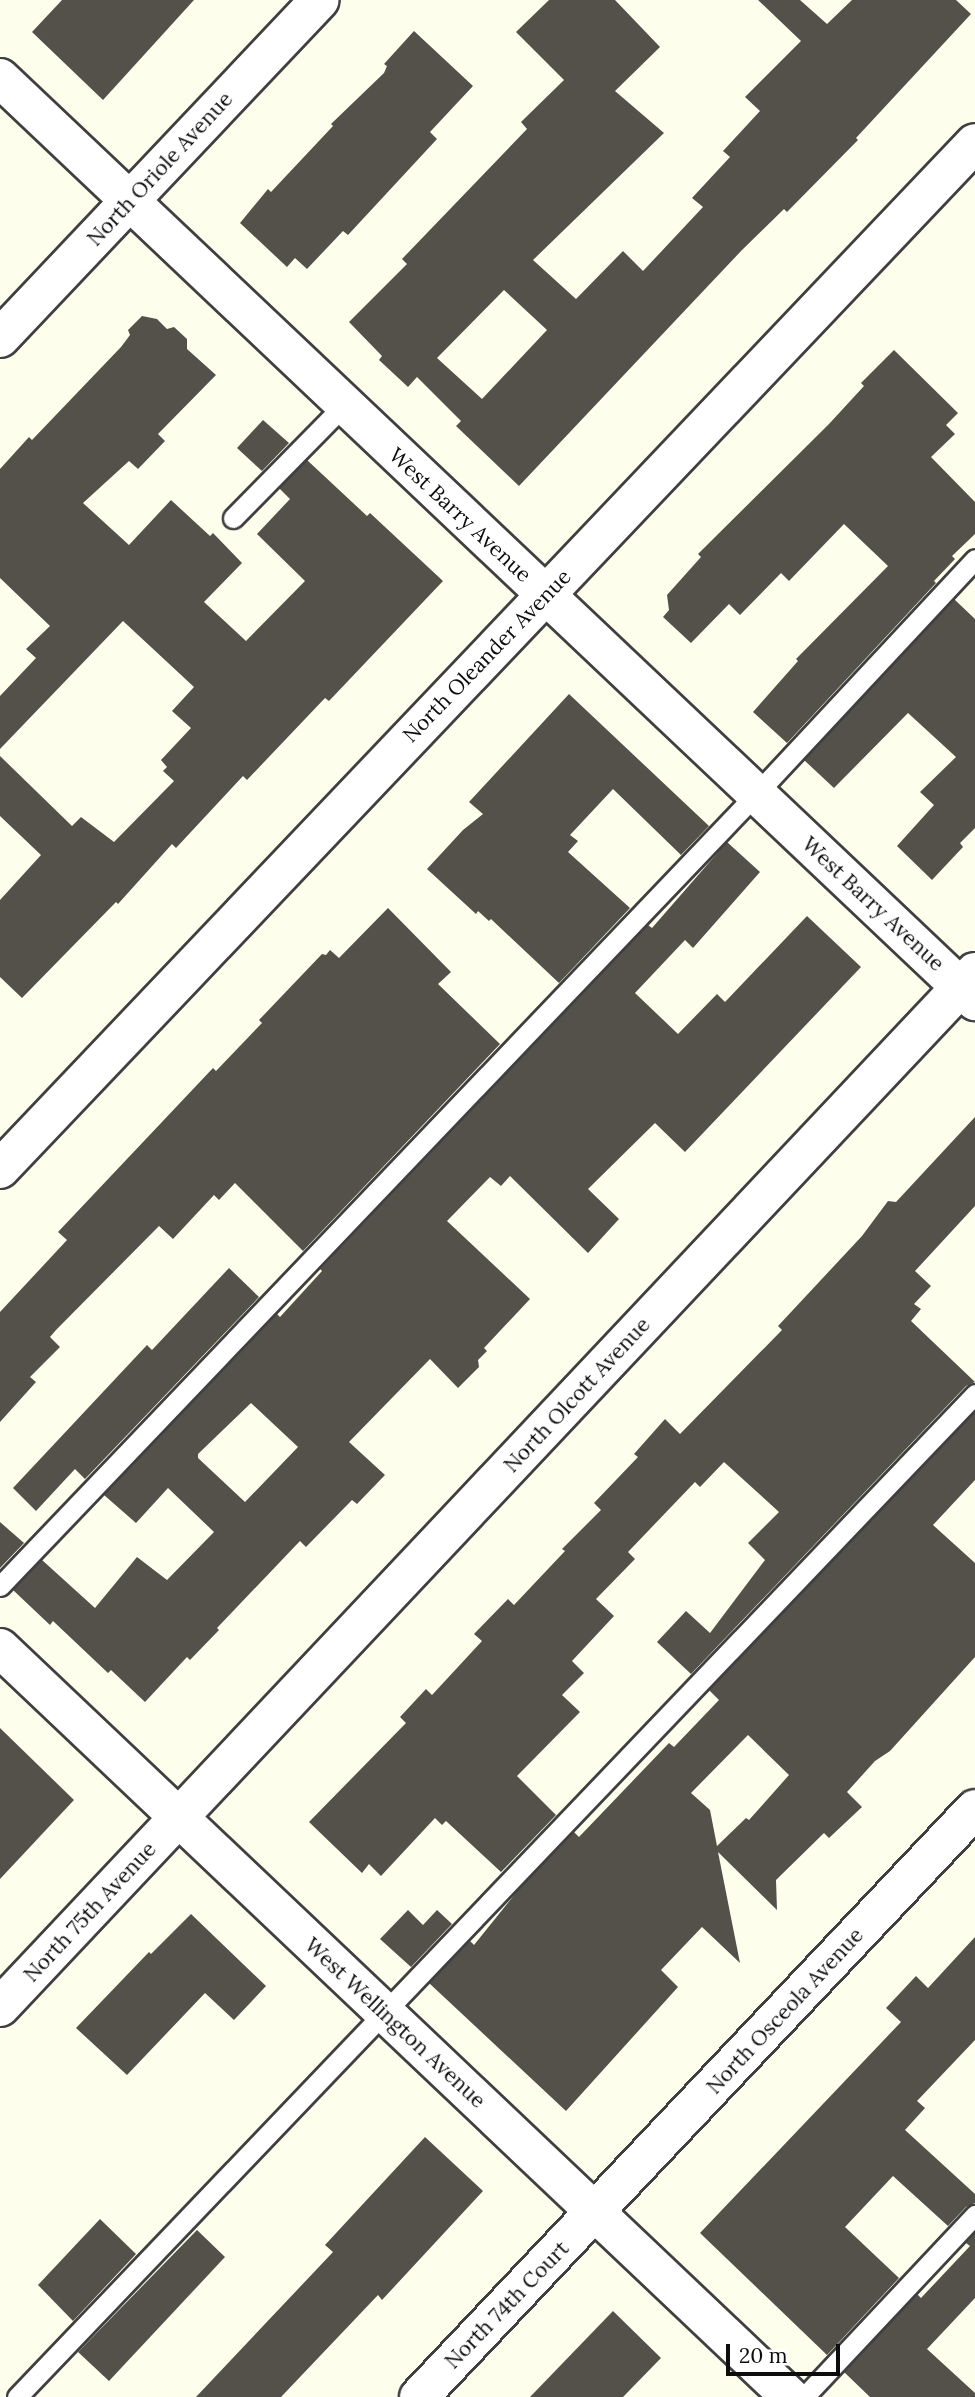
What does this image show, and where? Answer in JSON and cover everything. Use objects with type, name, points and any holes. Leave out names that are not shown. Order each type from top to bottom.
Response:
[{"type":"street","name":"North Oriole Avenue","points":[[0,338],[320,0]]},
{"type":"street","name":"West Barry Avenue","points":[[0,78],[756,794],[970,987]]},
{"type":"street","name":"North Oleander Avenue","points":[[0,1169],[975,144]]},
{"type":"street","name":"North Olcott Avenue","points":[[179,1818],[970,987]]},
{"type":"street","name":"West Wellington Avenue","points":[[0,1648],[790,2397]]},
{"type":"street","name":"North Osceola Avenue","points":[[595,2212],[975,1809]]},
{"type":"street","name":"North 75th Avenue","points":[[0,2007],[179,1818]]},
{"type":"street","name":"North 74th Court","points":[[419,2397],[595,2212]]},
{"type":"lane","points":[[233,518],[344,405]]},
{"type":"lane","points":[[0,1586],[756,794],[975,559]]},
{"type":"lane","points":[[17,2397],[975,1394]]},
{"type":"lane","points":[[804,2397],[975,2216]]},
{"type":"building","points":[[62,0],[194,0],[103,100],[32,32]]},
{"type":"building","points":[[549,0],[615,0],[660,47],[615,91],[664,133],[533,260],[576,299],[623,251],[643,271],[703,207],[692,198],[730,157],[723,151],[760,111],[745,97],[801,41],[758,0],[800,0],[827,24],[852,0],[956,0],[971,14],[856,138],[858,140],[787,212],[784,209],[742,250],[519,486],[456,426],[461,421],[417,377],[408,387],[379,360],[382,356],[349,322],[407,264],[402,259],[527,129],[521,122],[564,80],[516,32]],"holes":[[[504,290],[547,330],[482,399],[437,358]]]},
{"type":"building","points":[[414,31],[473,86],[430,132],[437,139],[348,235],[343,231],[307,269],[295,258],[287,267],[240,223],[268,189],[271,192],[333,126],[331,124],[384,73],[387,66],[384,64]]},
{"type":"building","points":[[142,316],[157,319],[167,329],[174,327],[187,339],[187,349],[216,375],[158,434],[165,441],[138,469],[129,461],[83,503],[129,545],[171,500],[210,536],[213,533],[242,563],[204,602],[246,641],[305,581],[257,534],[290,499],[279,488],[307,460],[367,516],[370,513],[443,581],[329,701],[325,698],[247,780],[243,776],[176,848],[172,844],[118,904],[116,902],[22,998],[0,977],[0,900],[41,855],[0,816],[0,756],[72,826],[81,817],[114,842],[174,781],[163,771],[167,767],[161,760],[191,728],[172,711],[194,687],[123,621],[0,749],[0,696],[36,658],[26,649],[50,626],[0,578],[0,469],[29,437],[32,440],[121,347],[130,335],[128,330]]},
{"type":"building","points":[[894,350],[958,413],[946,425],[955,434],[931,457],[975,502],[975,534],[952,556],[955,559],[934,581],[936,583],[787,743],[753,712],[798,661],[796,659],[888,566],[844,524],[789,581],[781,573],[740,615],[729,604],[691,643],[663,617],[669,610],[667,595],[701,557],[698,554],[829,424],[864,386],[861,383]]},
{"type":"building","points":[[263,420],[289,443],[262,471],[237,448]]},
{"type":"building","points":[[954,599],[975,619],[975,828],[960,843],[963,847],[932,880],[897,846],[934,805],[920,792],[956,757],[908,713],[834,788],[804,760]]},
{"type":"building","points":[[569,694],[709,826],[681,855],[613,789],[570,835],[578,841],[568,852],[630,908],[559,983],[491,919],[489,921],[478,911],[476,914],[427,869],[463,830],[483,814],[469,802]]},
{"type":"building","points":[[727,842],[760,872],[693,948],[685,940],[635,993],[678,1034],[717,994],[725,1002],[807,916],[861,967],[685,1152],[655,1123],[588,1189],[619,1219],[588,1253],[510,1176],[501,1186],[490,1177],[447,1221],[530,1299],[484,1348],[487,1351],[478,1360],[479,1367],[458,1388],[430,1359],[349,1442],[385,1475],[357,1504],[352,1500],[306,1547],[300,1541],[217,1628],[219,1630],[190,1660],[187,1657],[145,1702],[111,1670],[108,1673],[53,1621],[50,1625],[13,1590],[42,1560],[95,1608],[137,1557],[167,1580],[214,1532],[168,1488],[136,1523],[104,1495],[277,1314],[280,1317],[322,1271],[320,1269],[648,925],[652,928]],"holes":[[[251,1403],[298,1447],[245,1502],[198,1458],[198,1454]]]},
{"type":"building","points":[[388,908],[451,972],[438,984],[500,1044],[303,1251],[235,1183],[219,1200],[214,1195],[173,1239],[159,1226],[50,1337],[60,1347],[30,1377],[36,1382],[0,1422],[0,1312],[67,1240],[58,1232],[213,1068],[216,1071],[262,1023],[259,1020],[322,954],[326,955],[330,950],[339,958]]},
{"type":"building","points":[[975,1117],[975,1206],[915,1271],[931,1286],[914,1304],[921,1309],[911,1321],[975,1382],[966,1386],[691,1674],[657,1642],[686,1611],[710,1633],[765,1560],[748,1543],[779,1512],[724,1462],[700,1487],[695,1482],[628,1552],[635,1559],[596,1599],[614,1616],[572,1661],[584,1673],[562,1695],[580,1712],[517,1776],[556,1815],[501,1872],[446,1821],[442,1825],[435,1818],[381,1876],[369,1864],[362,1873],[309,1822],[406,1723],[400,1717],[426,1689],[432,1695],[482,1641],[474,1634],[508,1599],[514,1605],[565,1551],[562,1549],[601,1510],[594,1503],[638,1457],[634,1454],[665,1419],[680,1434],[782,1330],[778,1326],[862,1236],[888,1201],[896,1202]]},
{"type":"building","points":[[229,1268],[259,1297],[85,1479],[75,1469],[36,1511],[13,1488],[147,1345],[152,1350]]},
{"type":"building","points":[[975,1412],[975,1480],[933,1525],[975,1563],[975,1657],[890,1751],[875,1761],[847,1792],[862,1807],[829,1838],[824,1833],[776,1880],[777,1910],[718,1852],[740,1963],[702,1927],[661,1970],[678,1987],[566,2111],[429,1983],[470,1941],[474,1945],[519,1889],[574,1832],[579,1837],[669,1743],[674,1747],[719,1700],[709,1690]],"holes":[[[748,1735],[789,1775],[749,1820],[746,1818],[717,1846],[710,1810],[691,1793]]]},
{"type":"building","points":[[0,1522],[24,1543],[0,1568]]},
{"type":"building","points":[[0,1728],[74,1800],[0,1879]]},
{"type":"building","points":[[408,1910],[423,1925],[437,1910],[452,1924],[411,1967],[380,1939]]},
{"type":"building","points":[[191,1914],[266,1986],[234,2020],[205,1993],[127,2075],[76,2028],[149,1952],[151,1954]]},
{"type":"building","points":[[975,1937],[975,2040],[917,2101],[925,2108],[905,2130],[975,2194],[975,2203],[966,2207],[948,2226],[893,2176],[845,2227],[899,2278],[827,2355],[700,2233],[901,2022],[886,2008],[916,1976],[928,1988]]},
{"type":"building","points":[[425,2137],[483,2191],[382,2300],[378,2295],[281,2397],[196,2397],[333,2252],[325,2245]]},
{"type":"building","points":[[100,2219],[136,2254],[73,2321],[38,2285]]},
{"type":"building","points":[[197,2230],[225,2257],[109,2381],[78,2352]]},
{"type":"building","points":[[975,2233],[975,2298],[927,2349],[975,2393],[975,2397],[870,2397],[844,2372],[917,2294],[921,2298],[970,2246],[966,2243]]},
{"type":"building","points":[[613,2311],[661,2358],[623,2397],[530,2397]]}]
